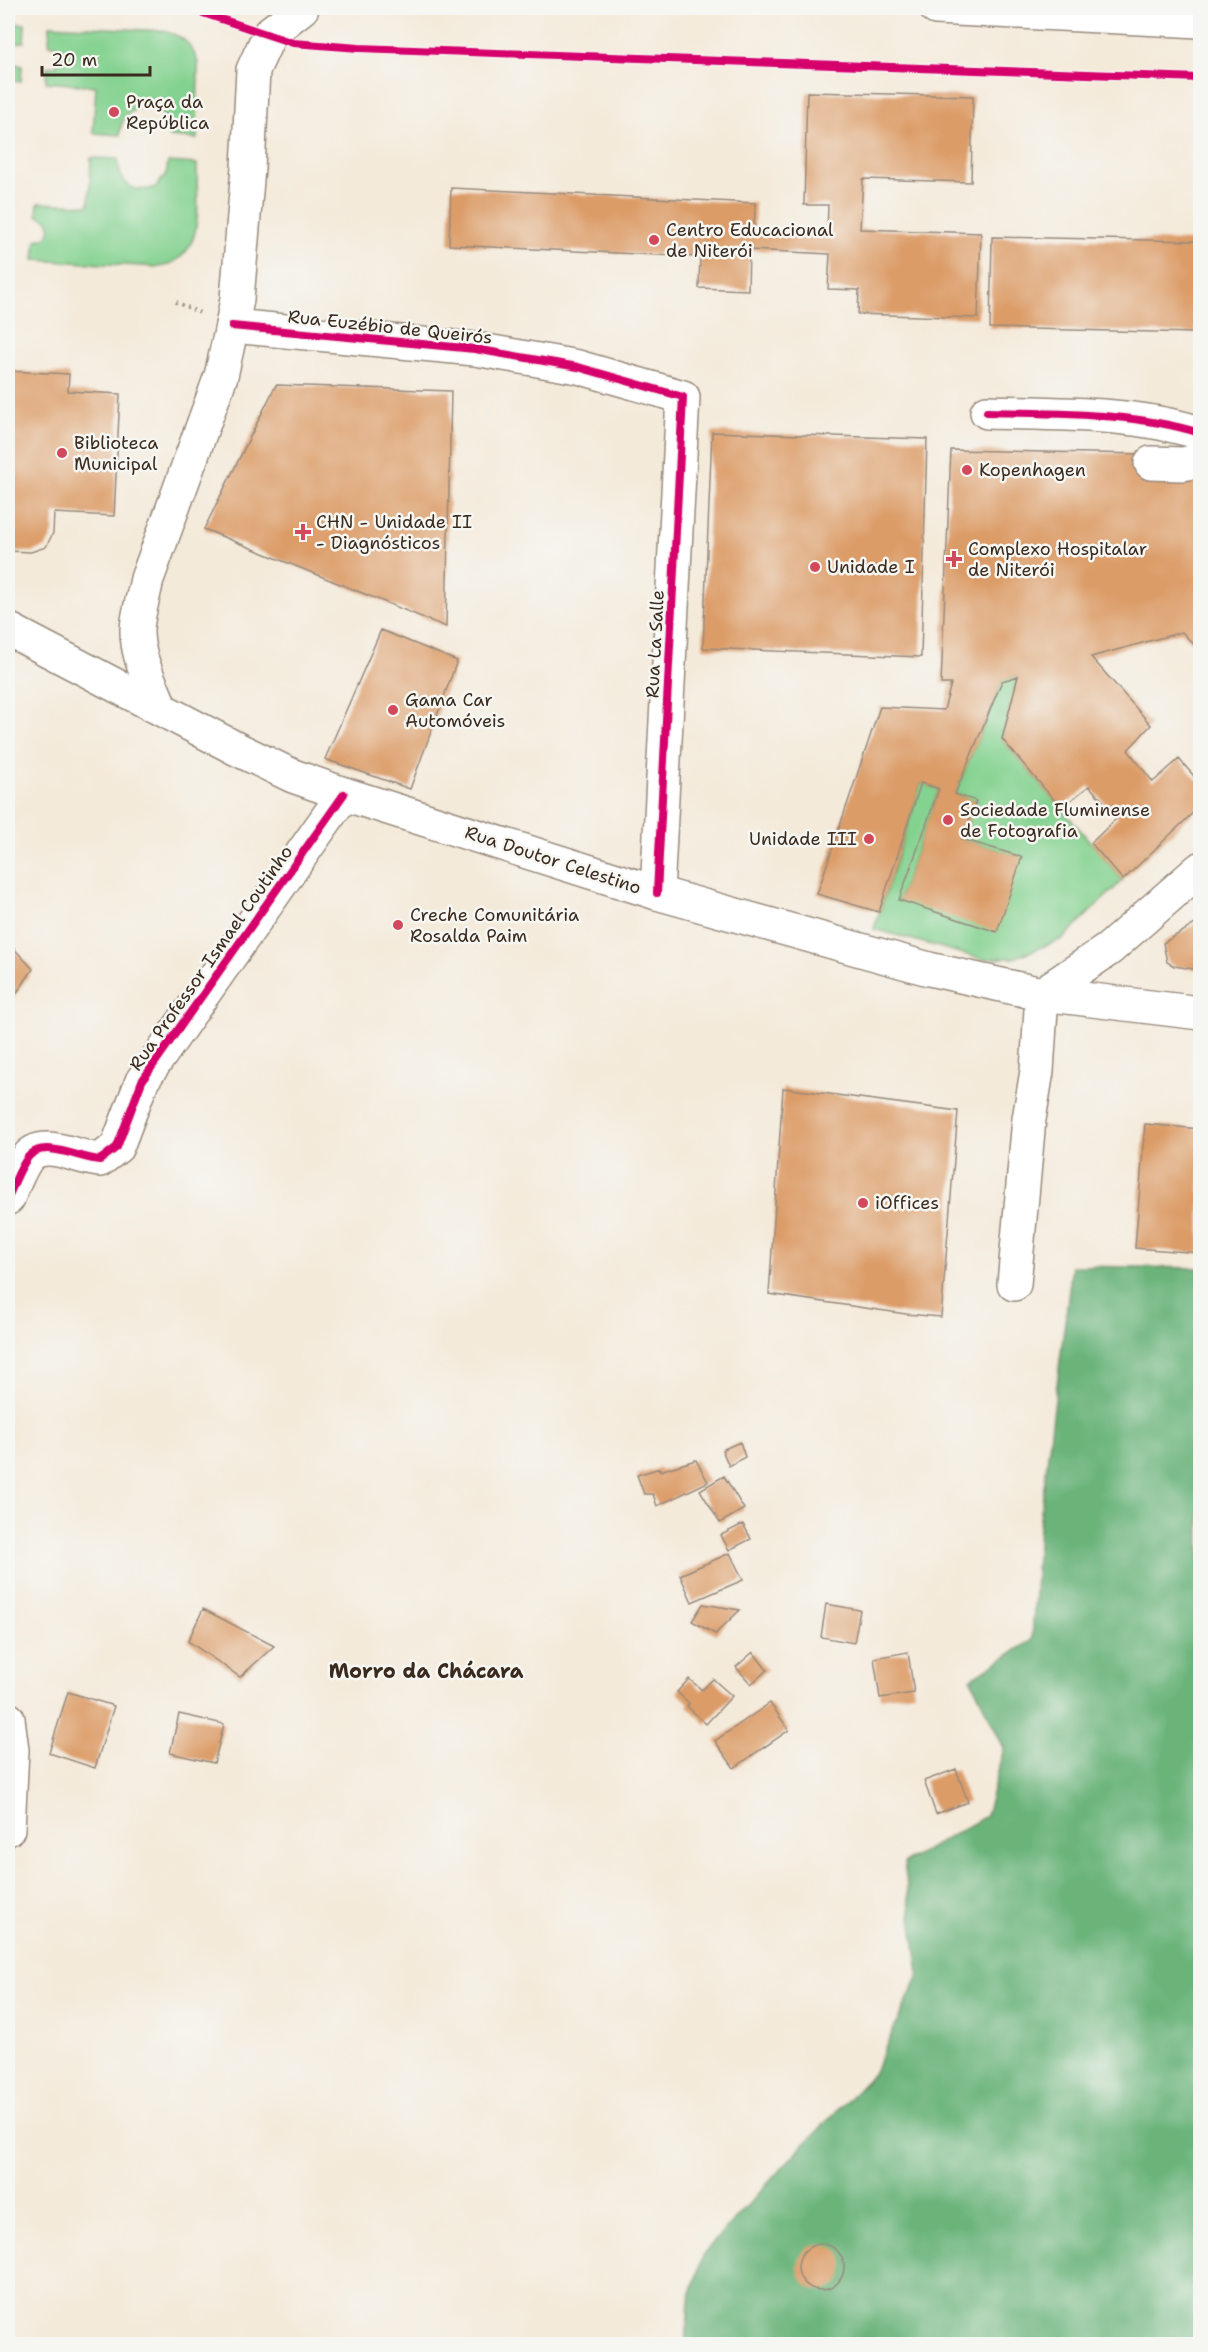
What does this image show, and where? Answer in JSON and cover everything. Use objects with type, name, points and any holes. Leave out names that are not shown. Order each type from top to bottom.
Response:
[{"type":"main road","points":[[161,709],[140,651],[137,630],[140,613],[147,579],[221,376],[232,326],[237,299],[248,168],[253,70],[270,33],[302,8]]},
{"type":"main road","points":[[936,8],[1200,21]]},
{"type":"main road","name":"Rua Euzébio de Queirós","points":[[232,326],[475,349],[578,367],[683,397]]},
{"type":"main road","name":"Rua La Salle","points":[[657,893],[683,397]]},
{"type":"main road","points":[[987,412],[1130,419],[1185,428],[1200,433]]},
{"type":"main road","points":[[1151,463],[1183,464],[1200,460]]},
{"type":"main road","name":"Rua Doutor Celestino","points":[[8,629],[237,749],[293,776],[345,794],[657,893],[929,969],[1042,994],[1200,1013]]},
{"type":"main road","name":"Rua Professor Ismael Coutinho","points":[[8,1198],[27,1158],[38,1149],[53,1150],[89,1160],[100,1160],[117,1147],[142,1081],[345,794]]},
{"type":"main road","points":[[1014,1284],[1029,1119],[1037,1071],[1042,994],[1109,949],[1200,869]]},
{"type":"main road","points":[[8,1719],[12,1750],[8,1829]]},
{"type":"green space","points":[[8,23],[25,24],[24,42],[15,43],[8,53]]},
{"type":"green space","points":[[50,25],[164,31],[182,38],[190,46],[198,63],[197,139],[169,137],[168,124],[163,115],[146,107],[128,114],[122,123],[120,135],[93,133],[96,86],[46,82],[47,67],[56,66],[61,56],[56,45],[49,44]]},
{"type":"green space","points":[[8,53],[12,63],[22,66],[21,81],[8,80]]},
{"type":"green space","points":[[91,158],[118,159],[124,181],[140,189],[156,187],[166,174],[168,162],[197,164],[198,211],[193,240],[186,252],[175,261],[160,267],[34,260],[36,240],[46,238],[51,228],[48,220],[37,215],[38,203],[89,205]]},
{"type":"green space","points":[[1018,676],[1002,739],[1123,880],[1062,939],[1014,958],[982,959],[874,929],[921,783],[939,789],[899,900],[1021,857],[962,839],[976,801],[955,794],[1002,681]]},
{"type":"green space","points":[[1072,1266],[1200,1268],[1200,2344],[686,2344],[689,2299],[704,2253],[791,2158],[873,2074],[919,1975],[904,1863],[986,1816],[1004,1748],[971,1679],[1032,1640],[1039,1526]]},
{"type":"building","points":[[807,92],[973,96],[971,182],[863,179],[860,229],[981,233],[978,318],[858,314],[859,290],[828,289],[830,254],[749,250],[748,290],[699,288],[700,257],[449,245],[451,188],[755,203],[754,232],[827,235],[828,205],[804,205]]},
{"type":"building","points":[[992,237],[1198,241],[1196,333],[990,328]]},
{"type":"building","name":"Biblioteca Municipal","points":[[8,371],[69,374],[68,391],[120,394],[114,516],[54,513],[53,533],[46,547],[31,552],[8,551]]},
{"type":"building","points":[[276,385],[451,391],[446,627],[204,529]]},
{"type":"building","name":"Unidade I","points":[[712,432],[927,439],[921,657],[703,648]]},
{"type":"building","points":[[951,450],[1140,454],[1200,472],[1200,651],[1182,632],[1091,657],[1151,725],[1128,750],[1153,782],[1179,759],[1200,783],[1200,806],[1123,880],[1091,843],[1118,817],[1089,786],[1061,808],[1002,739],[1018,676],[1002,681],[955,794],[976,801],[962,839],[1022,857],[997,932],[899,900],[939,789],[921,783],[879,912],[817,894],[880,707],[944,710],[951,684],[941,684]]},
{"type":"building","name":"Gama Car Automóveis","points":[[381,630],[457,661],[410,789],[325,759]]},
{"type":"building","points":[[1200,921],[1200,970],[1174,966],[1167,962],[1163,943]]},
{"type":"building","points":[[8,942],[33,969],[8,1006]]},
{"type":"building","name":"iOffices","points":[[783,1088],[958,1111],[941,1317],[769,1294]]},
{"type":"building","points":[[1145,1124],[1200,1129],[1200,1253],[1135,1248]]},
{"type":"building","points":[[740,1442],[745,1457],[729,1466],[722,1450]]},
{"type":"building","points":[[696,1460],[708,1482],[657,1506],[653,1494],[644,1494],[637,1475]]},
{"type":"building","points":[[724,1476],[744,1509],[720,1523],[700,1490]]},
{"type":"building","points":[[743,1524],[751,1539],[729,1550],[721,1535]]},
{"type":"building","points":[[730,1553],[743,1580],[692,1602],[680,1575]]},
{"type":"building","points":[[703,1604],[740,1610],[715,1634],[692,1621]]},
{"type":"building","points":[[826,1604],[860,1610],[854,1643],[821,1637]]},
{"type":"building","points":[[203,1609],[274,1646],[240,1677],[188,1641]]},
{"type":"building","points":[[753,1652],[767,1670],[751,1684],[736,1667]]},
{"type":"building","points":[[908,1652],[914,1693],[880,1698],[874,1658]]},
{"type":"building","points":[[689,1679],[702,1690],[713,1679],[732,1696],[706,1724],[687,1706],[689,1703],[677,1692]]},
{"type":"building","points":[[68,1692],[114,1706],[95,1768],[49,1753]]},
{"type":"building","points":[[770,1703],[789,1730],[734,1768],[715,1741]]},
{"type":"building","points":[[179,1714],[224,1724],[214,1763],[170,1753]]},
{"type":"building","points":[[956,1769],[968,1802],[936,1814],[924,1781]]},
{"type":"building","points":[[821,2244],[837,2251],[844,2267],[837,2283],[821,2290],[805,2283],[798,2267],[805,2251]]},
{"type":"cycle path","points":[[172,8],[188,8],[293,43],[359,48],[1200,78]]},
{"type":"cycle path","points":[[232,326],[475,349],[578,367],[683,397],[657,893]]},
{"type":"cycle path","points":[[987,412],[1122,418],[1148,421],[1200,433]]},
{"type":"cycle path","points":[[8,1198],[21,1169],[33,1153],[50,1149],[100,1160],[117,1147],[142,1081],[344,794]]},
{"type":"place","name":"Praça da República","points":[[114,112]]},
{"type":"place","name":"Centro Educacional de Niterói","points":[[654,240]]},
{"type":"place","name":"Biblioteca Municipal","points":[[62,453]]},
{"type":"place","name":"Kopenhagen","points":[[967,470]]},
{"type":"place","name":"CHN - Unidade II - Diagnósticos","points":[[303,532]]},
{"type":"place","name":"Complexo Hospitalar de Niterói","points":[[954,559]]},
{"type":"place","name":"Unidade I","points":[[815,567]]},
{"type":"place","name":"Gama Car Automóveis","points":[[393,710]]},
{"type":"place","name":"Sociedade Fluminense de Fotografia","points":[[948,820]]},
{"type":"place","name":"Unidade III","points":[[869,839]]},
{"type":"place","name":"Creche Comunitária Rosalda Paim","points":[[398,925]]},
{"type":"place","name":"iOffices","points":[[863,1203]]},
{"type":"district","name":"Morro da Chácara","points":[[426,1671]]}]
